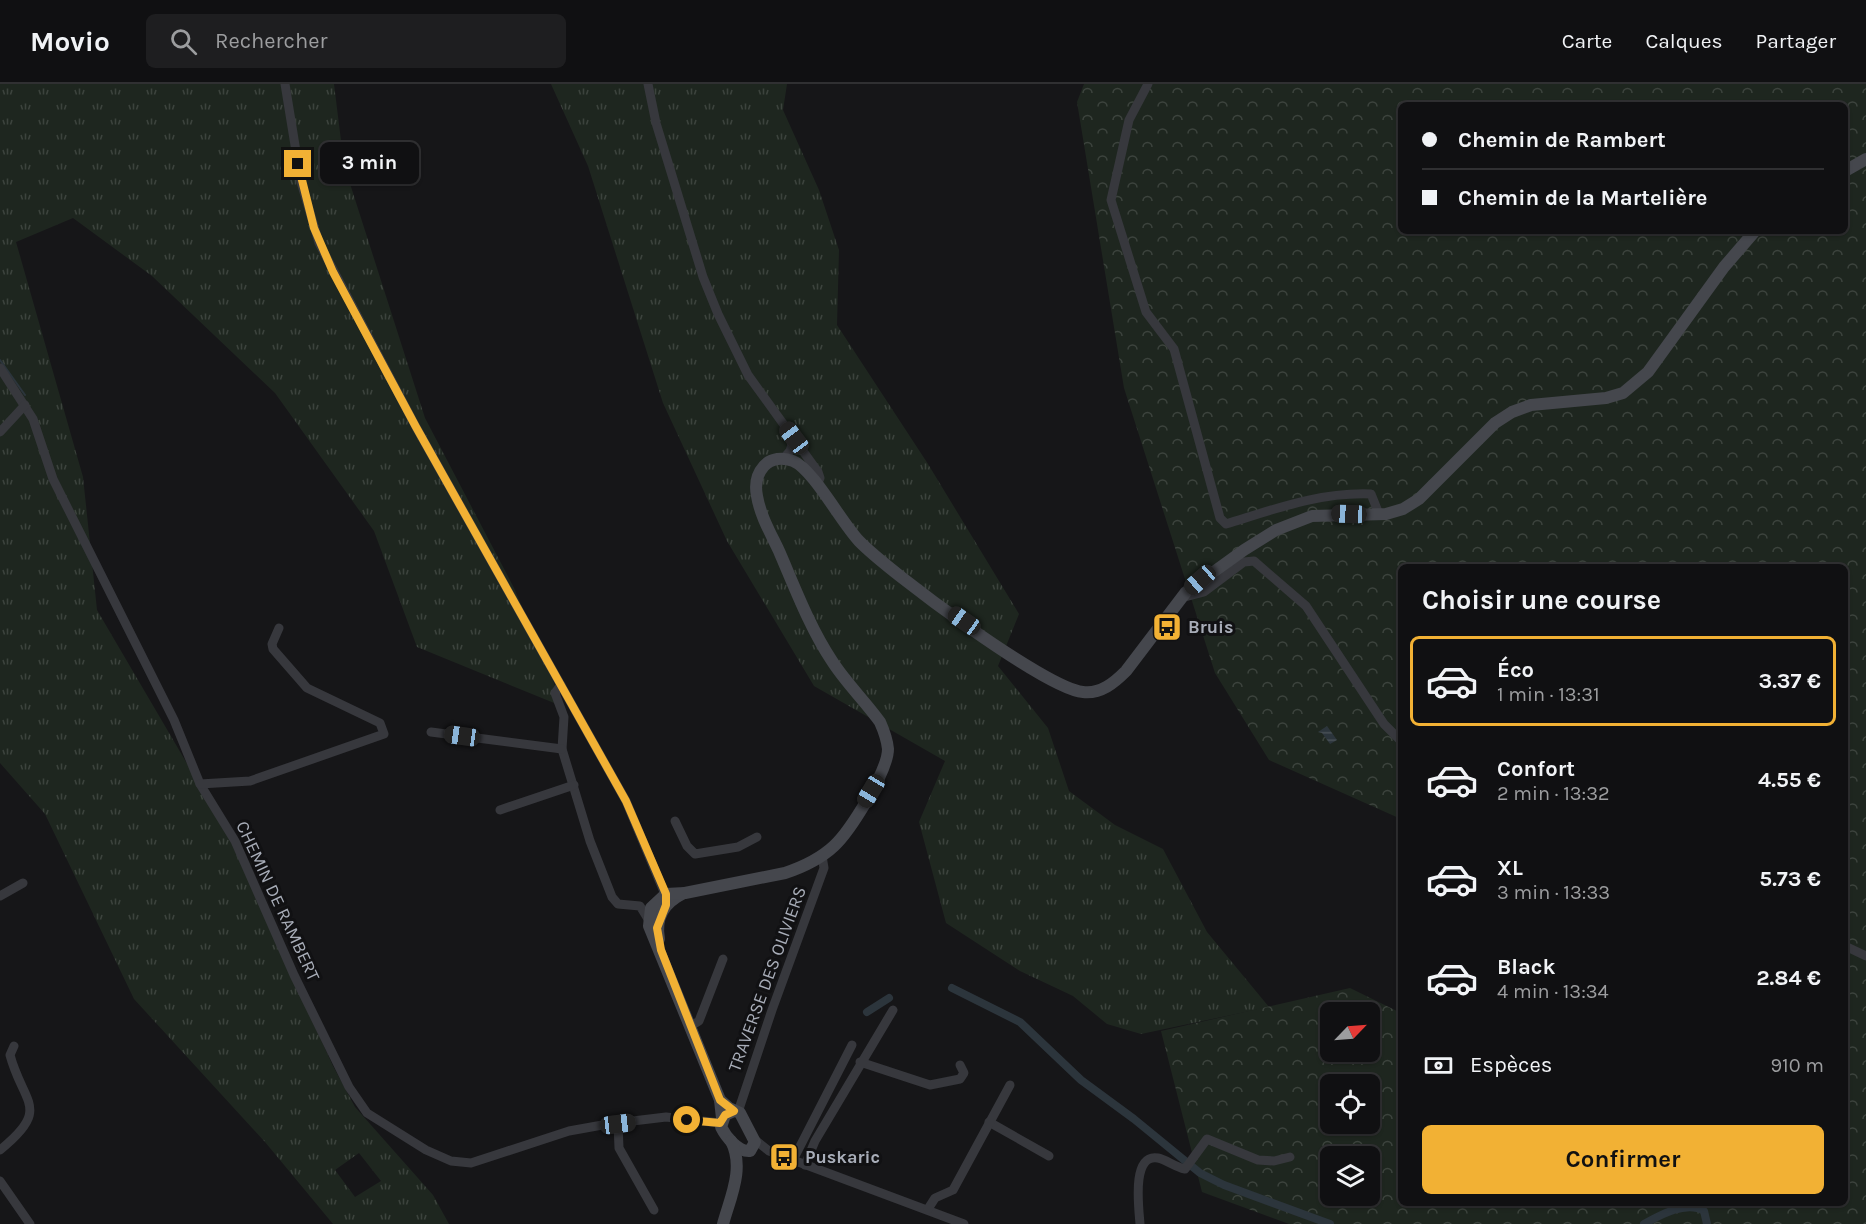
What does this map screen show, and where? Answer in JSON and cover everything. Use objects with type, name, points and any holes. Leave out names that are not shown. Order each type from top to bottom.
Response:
[{"type":"street","points":[[285,84],[302,182],[319,243],[416,427],[626,801],[666,899],[657,928],[661,950]]},
{"type":"street","points":[[648,84],[650,105],[703,277],[718,314],[748,375],[818,472],[820,478],[817,485]]},
{"type":"street","points":[[1148,84],[1129,120],[1111,200],[1146,312],[1174,349],[1220,518],[1226,524],[1298,501],[1344,493],[1371,494],[1379,514]]},
{"type":"street","points":[[1848,169],[1866,159]]},
{"type":"street","points":[[648,919],[651,908],[685,892],[785,873],[822,856],[836,845],[885,765],[888,751],[880,722],[823,646],[762,513],[756,486],[758,474],[774,459],[784,458],[804,468],[842,521],[890,569],[1039,674],[1071,691],[1086,693],[1101,690],[1115,683],[1181,598],[1200,580],[1244,550],[1294,521],[1330,514],[1379,514],[1403,508],[1419,499],[1479,438],[1512,412],[1550,402],[1606,398],[1623,393],[1648,372],[1724,267],[1752,234]]},
{"type":"street","name":"CHEMIN DE RAMBERT","points":[[0,368],[33,419],[53,479],[169,710],[200,784],[235,841],[294,975],[349,1087],[367,1113],[426,1150],[452,1161],[471,1163],[569,1131],[666,1118],[721,1121]]},
{"type":"street","points":[[0,432],[25,405]]},
{"type":"street","points":[[784,458],[790,451],[794,438]]},
{"type":"street","points":[[1181,598],[1204,592],[1244,562],[1254,561],[1306,606],[1384,724],[1398,738]]},
{"type":"street","points":[[200,784],[250,781],[384,734],[384,728],[380,723],[308,688],[290,670],[273,650],[272,644],[279,628]]},
{"type":"street","points":[[560,687],[555,693],[564,717],[562,749],[590,842],[612,897],[618,904],[640,906],[648,919],[720,1100],[721,1121],[731,1140],[737,1162],[735,1181],[723,1224]]},
{"type":"street","points":[[431,732],[562,749]]},
{"type":"street","points":[[210,800],[221,784]]},
{"type":"street","points":[[500,810],[574,785]]},
{"type":"street","points":[[675,822],[687,846],[695,854],[738,847],[757,837]]},
{"type":"street","name":"TRAVERSE DES OLIVIERS","points":[[736,1112],[824,868],[822,856]]},
{"type":"street","points":[[0,896],[24,884]]},
{"type":"street","points":[[1848,947],[1866,956]]},
{"type":"street","points":[[691,1026],[699,1021],[723,959]]},
{"type":"street","points":[[805,1165],[860,1062],[892,1010]]},
{"type":"street","points":[[793,1160],[852,1045]]},
{"type":"street","points":[[0,1150],[25,1126],[30,1114],[27,1094],[10,1055],[14,1046]]},
{"type":"street","points":[[860,1062],[930,1085],[960,1079],[964,1073],[960,1065]]},
{"type":"street","points":[[928,1209],[934,1198],[953,1190],[1010,1085]]},
{"type":"street","points":[[720,1100],[736,1112],[751,1147]]},
{"type":"street","points":[[721,1121],[736,1112]]},
{"type":"street","points":[[988,1122],[1049,1156]]},
{"type":"street","points":[[618,1124],[619,1148],[654,1210]]},
{"type":"street","points":[[1140,1224],[1138,1184],[1145,1162],[1157,1158],[1181,1169],[1189,1164],[1200,1145],[1207,1139],[1258,1160],[1274,1161],[1290,1157]]},
{"type":"street","points":[[731,1140],[769,1151],[964,1224]]},
{"type":"street","points":[[737,1162],[751,1147]]},
{"type":"street","points":[[0,1181],[30,1224]]},
{"type":"green space","points":[[0,84],[334,84],[344,165],[425,418],[514,588],[564,707],[417,647],[374,531],[275,393],[152,276],[73,218],[16,242],[83,477],[97,610],[223,825],[333,1066],[355,1107],[433,1195],[449,1224],[333,1224],[265,1142],[134,999],[45,814],[0,763]],"holes":[[[359,1153],[381,1181],[355,1197],[335,1170]]]},
{"type":"green space","points":[[551,84],[787,84],[783,110],[819,190],[839,250],[837,325],[928,464],[1019,614],[998,666],[1048,728],[1069,791],[1115,825],[1163,849],[1207,932],[1269,1007],[1141,1034],[1107,1024],[1073,996],[1020,971],[946,923],[919,822],[945,761],[814,686],[727,541],[663,403],[588,166]]},
{"type":"green space","points":[[1084,84],[1866,84],[1866,1224],[1289,1224],[1202,1192],[1161,1031],[1350,988],[1379,1002],[1320,1002],[1320,1062],[1380,1062],[1380,1003],[1398,1012],[1398,1206],[1848,1206],[1848,564],[1398,564],[1398,818],[1269,760],[1215,673],[1124,388],[1077,102]]},
{"type":"shaded area","points":[[1327,726],[1337,740],[1330,744],[1322,733],[1318,732]]},
{"type":"waterway","points":[[0,360],[25,395]]},
{"type":"waterway","points":[[952,988],[1020,1022],[1081,1080],[1134,1119],[1200,1173],[1224,1185],[1330,1224]]},
{"type":"waterway","points":[[867,1012],[889,998]]},
{"type":"waterway","points":[[1644,1224],[1674,1210],[1690,1207],[1704,1211],[1707,1224]]},
{"type":"place","name":"Bruis","points":[[1167,627]]},
{"type":"place","name":"Puskaric","points":[[784,1157]]},
{"type":"route","points":[[298,164],[314,228],[333,272],[416,427],[626,801],[666,894],[666,905],[658,920],[657,928],[661,950],[720,1100],[734,1111],[725,1115],[720,1123],[687,1120]]}]
